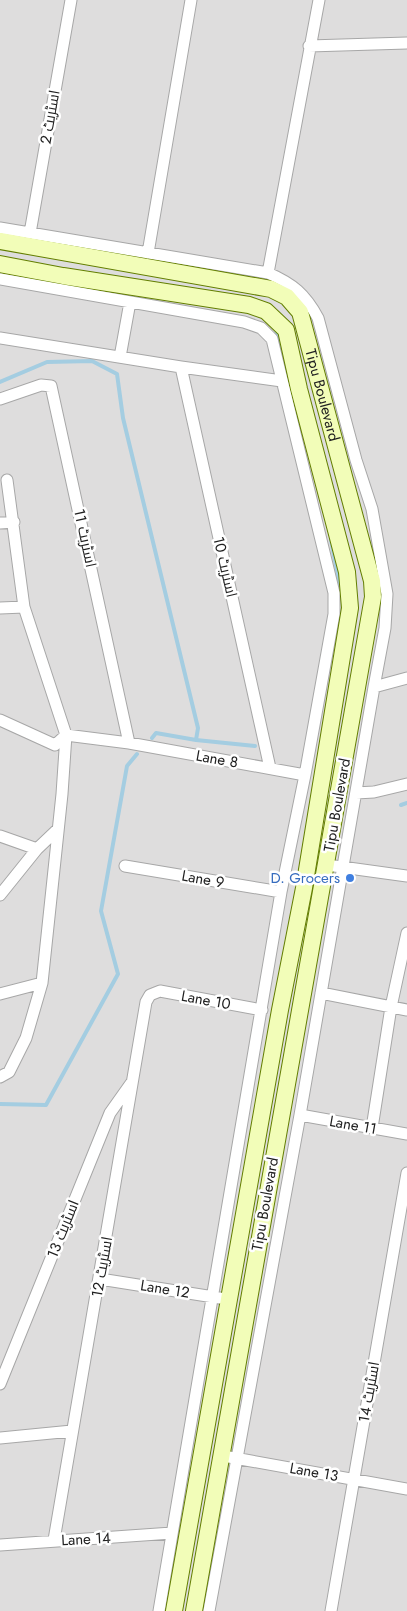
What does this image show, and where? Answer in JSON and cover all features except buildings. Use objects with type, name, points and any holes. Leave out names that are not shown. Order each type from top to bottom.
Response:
[{"type":"street","name":"اسٹریٹ 2","points":[[30,233],[71,0]]},
{"type":"street","points":[[148,253],[191,0]]},
{"type":"street","points":[[268,273],[319,0]]},
{"type":"street","points":[[309,46],[407,43]]},
{"type":"street","points":[[0,228],[30,233],[94,251],[148,253],[268,273],[295,287],[310,303],[318,318],[356,460],[372,509],[387,594],[385,628],[300,1115],[229,1457],[209,1611]]},
{"type":"street","name":"Tipu Boulevard","points":[[0,241],[94,251],[271,289],[287,297],[300,312],[372,581],[373,598],[276,1144],[229,1457],[194,1611]]},
{"type":"street","name":"Tipu Boulevard","points":[[0,264],[63,276],[249,305],[266,311],[286,330],[298,389],[347,572],[350,608],[334,658],[304,888],[280,1010],[258,1139],[221,1298],[174,1611]]},
{"type":"street","points":[[0,279],[244,322],[261,328],[272,339],[334,593],[334,658],[305,775],[281,892],[262,1010],[221,1298],[172,1534],[159,1611]]},
{"type":"street","points":[[120,357],[130,302]]},
{"type":"street","points":[[0,338],[282,381]]},
{"type":"street","name":"اسٹریٹ 10","points":[[181,367],[270,768]]},
{"type":"street","name":"اسٹریٹ 11","points":[[0,399],[41,385],[51,386],[129,743]]},
{"type":"street","points":[[0,1077],[9,1072],[26,1038],[42,983],[66,735],[24,607],[7,480]]},
{"type":"street","points":[[0,523],[14,522]]},
{"type":"street","points":[[0,608],[24,607]]},
{"type":"street","points":[[334,658],[361,665]]},
{"type":"street","points":[[374,687],[407,678]]},
{"type":"street","points":[[0,720],[55,745],[66,735]]},
{"type":"street","name":"Lane 8","points":[[66,735],[129,743],[305,775]]},
{"type":"street","points":[[356,793],[374,792],[407,784]]},
{"type":"street","points":[[0,895],[37,849],[58,830]]},
{"type":"street","points":[[0,836],[37,849]]},
{"type":"street","points":[[327,865],[407,876]]},
{"type":"street","name":"Lane 9","points":[[125,866],[281,892]]},
{"type":"street","points":[[372,1128],[391,1007],[407,933]]},
{"type":"street","points":[[0,994],[42,983]]},
{"type":"street","name":"Lane 10","points":[[150,995],[160,992],[262,1010]]},
{"type":"street","points":[[321,993],[407,1010]]},
{"type":"street","name":"اسٹریٹ 12","points":[[54,1540],[146,1002],[150,995]]},
{"type":"street","name":"اسٹریٹ 13","points":[[0,1384],[110,1113],[134,1079]]},
{"type":"street","name":"Lane 11","points":[[300,1115],[407,1134]]},
{"type":"street","points":[[258,1139],[276,1144]]},
{"type":"street","name":"اسٹریٹ 14","points":[[331,1611],[407,1173]]},
{"type":"street","name":"Lane 12","points":[[100,1279],[221,1298]]},
{"type":"street","points":[[0,1438],[72,1431]]},
{"type":"street","name":"Lane 13","points":[[229,1457],[407,1489]]},
{"type":"street","name":"Lane 14","points":[[0,1545],[54,1540],[172,1534]]},
{"type":"shaded area","points":[[0,0],[407,0],[407,1611],[0,1611]]},
{"type":"waterway","points":[[276,330],[286,367]]},
{"type":"waterway","points":[[0,382],[47,362],[92,361],[117,374],[123,418],[198,728],[196,740]]},
{"type":"waterway","points":[[331,540],[340,585]]},
{"type":"waterway","points":[[152,738],[156,733],[196,740],[255,746]]},
{"type":"waterway","points":[[0,1104],[46,1105],[118,974],[101,911],[127,766],[137,754]]},
{"type":"waterway","points":[[401,805],[407,803]]},
{"type":"place","name":"D. Grocers","points":[[350,878]]}]
